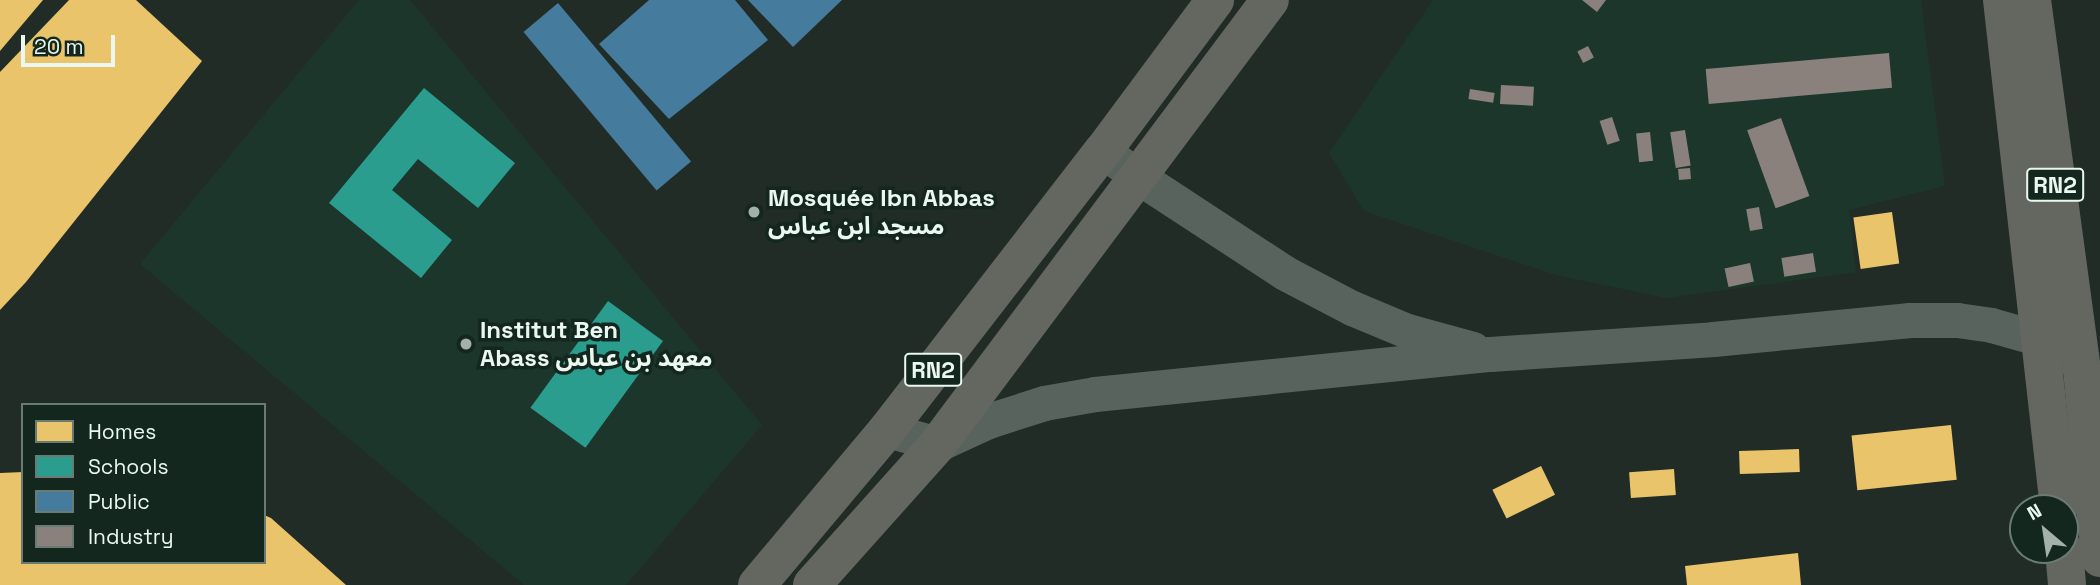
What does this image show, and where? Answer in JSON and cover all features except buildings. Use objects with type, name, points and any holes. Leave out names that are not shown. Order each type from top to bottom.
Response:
[{"type":"highway","name":"RN2","points":[[757,585],[887,430],[1104,150],[1215,0]]},
{"type":"highway","name":"RN2","points":[[812,585],[938,444],[1140,178],[1270,0]]},
{"type":"highway","name":"RN2","points":[[2002,0],[2058,494]]},
{"type":"highway","name":"RN2","points":[[2032,0],[2091,374],[2100,558]]},
{"type":"highway","points":[[2065,564],[2067,585]]},
{"type":"street","points":[[1104,150],[1140,178],[1285,273],[1352,308],[1407,331],[1490,354]]},
{"type":"street","points":[[887,430],[938,444],[988,421],[1032,406],[1095,394],[1490,354],[1713,339],[1910,320],[1968,321],[2041,339],[2091,374]]},
{"type":"shaded area","name":"Institut Ben Abass معهد بن عباس","points":[[359,0],[410,0],[762,425],[626,585],[524,585],[140,264]]},
{"type":"shaded area","points":[[1433,0],[1921,0],[1945,186],[1849,210],[1856,272],[1666,298],[1556,275],[1364,211],[1329,153]]},
{"type":"place","name":"Mosquée Ibn Abbas مسجد ابن عباس","points":[[754,212]]},
{"type":"place","name":"Institut Ben Abass معهد بن عباس","points":[[466,344]]}]
